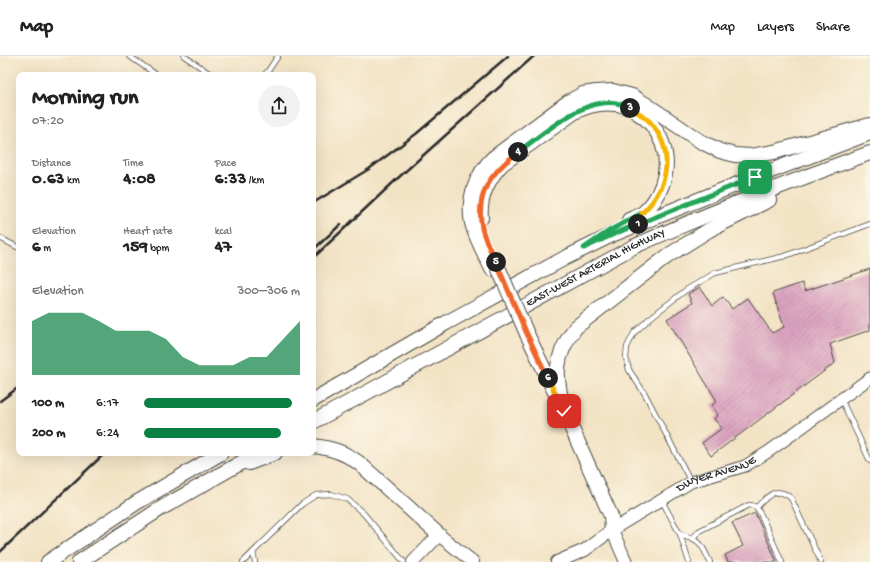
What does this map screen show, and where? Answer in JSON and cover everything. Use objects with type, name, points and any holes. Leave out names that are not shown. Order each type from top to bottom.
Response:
[{"type":"main road","points":[[612,530],[605,524],[494,267],[476,234],[472,223],[472,194],[477,180],[486,165],[493,158],[568,102],[582,94],[596,92],[613,91],[632,96],[648,104],[700,141],[720,151],[735,155],[750,156],[774,152],[870,125]]},
{"type":"main road","points":[[494,267],[482,229],[480,215],[481,200],[486,186],[496,171],[502,164],[576,111],[600,104],[627,106],[643,116],[654,126],[660,136],[665,150],[666,164],[664,178],[658,196],[642,213],[609,231],[584,248]]},
{"type":"main road","name":"EAST-WEST ARTERIAL HIGHWAY","points":[[316,398],[453,320],[584,248],[614,234],[755,177],[870,133]]},
{"type":"main road","name":"EAST-WEST ARTERIAL HIGHWAY","points":[[316,420],[633,247],[679,226],[870,153]]},
{"type":"main road","points":[[564,411],[559,392],[557,375],[559,357],[566,340],[576,327],[669,255],[709,230],[738,214],[850,160]]},
{"type":"main road","points":[[524,335],[564,411],[611,516],[612,530],[626,562]]},
{"type":"main road","points":[[316,446],[341,452],[351,457],[439,535],[473,562]]},
{"type":"main road","points":[[48,562],[136,503],[216,456]]},
{"type":"main road","points":[[79,562],[160,509],[252,456]]},
{"type":"main road","points":[[226,470],[268,456]]},
{"type":"main road","name":"DWYER AVENUE","points":[[557,562],[585,550],[612,530]]},
{"type":"main road","points":[[414,562],[439,535]]},
{"type":"street","name":"DWYER AVENUE","points":[[612,530],[690,482],[745,466],[768,452],[870,378]]},
{"type":"lane","points":[[129,56],[153,72]]},
{"type":"lane","points":[[184,56],[208,72]]},
{"type":"lane","points":[[267,72],[278,56]]},
{"type":"lane","points":[[690,482],[645,394],[629,370],[626,358],[627,347],[634,333],[650,318],[686,290],[715,273],[785,256],[870,224]]},
{"type":"lane","points":[[0,238],[16,246]]},
{"type":"lane","points":[[841,399],[870,461]]},
{"type":"lane","points":[[757,507],[769,496],[778,492],[783,492],[792,498],[820,562]]},
{"type":"lane","points":[[243,562],[302,504],[316,495],[331,494],[347,499],[364,514],[404,562]]},
{"type":"lane","points":[[662,499],[680,534],[689,562]]},
{"type":"lane","points":[[693,538],[699,531],[749,505],[753,505],[757,507],[782,562]]},
{"type":"lane","points":[[680,534],[693,538],[700,543],[710,562]]},
{"type":"lane","points":[[253,552],[255,562]]},
{"type":"building","points":[[870,269],[870,330],[830,344],[835,363],[711,456],[702,443],[722,428],[714,419],[718,415],[712,405],[717,401],[667,319],[692,303],[688,294],[700,287],[712,306],[723,297],[732,309],[748,298],[772,333],[784,327],[773,293],[802,283],[805,291]]},
{"type":"building","points":[[755,513],[777,562],[728,562],[725,555],[743,546],[732,523]]},
{"type":"railway","points":[[316,201],[369,169],[416,134],[508,56]]},
{"type":"railway","points":[[316,255],[398,178],[534,56]]},
{"type":"railway","points":[[316,247],[341,224]]},
{"type":"railway","points":[[0,401],[16,389]]},
{"type":"railway","points":[[0,552],[102,456]]},
{"type":"route","points":[[564,411],[527,334],[482,229],[480,215],[481,200],[486,186],[496,171],[502,164],[556,124],[576,111],[586,107],[600,104],[616,104],[627,106],[643,116],[654,126],[660,136],[665,150],[666,164],[664,178],[658,196],[642,213],[609,231],[584,248],[614,234],[755,177]]}]
